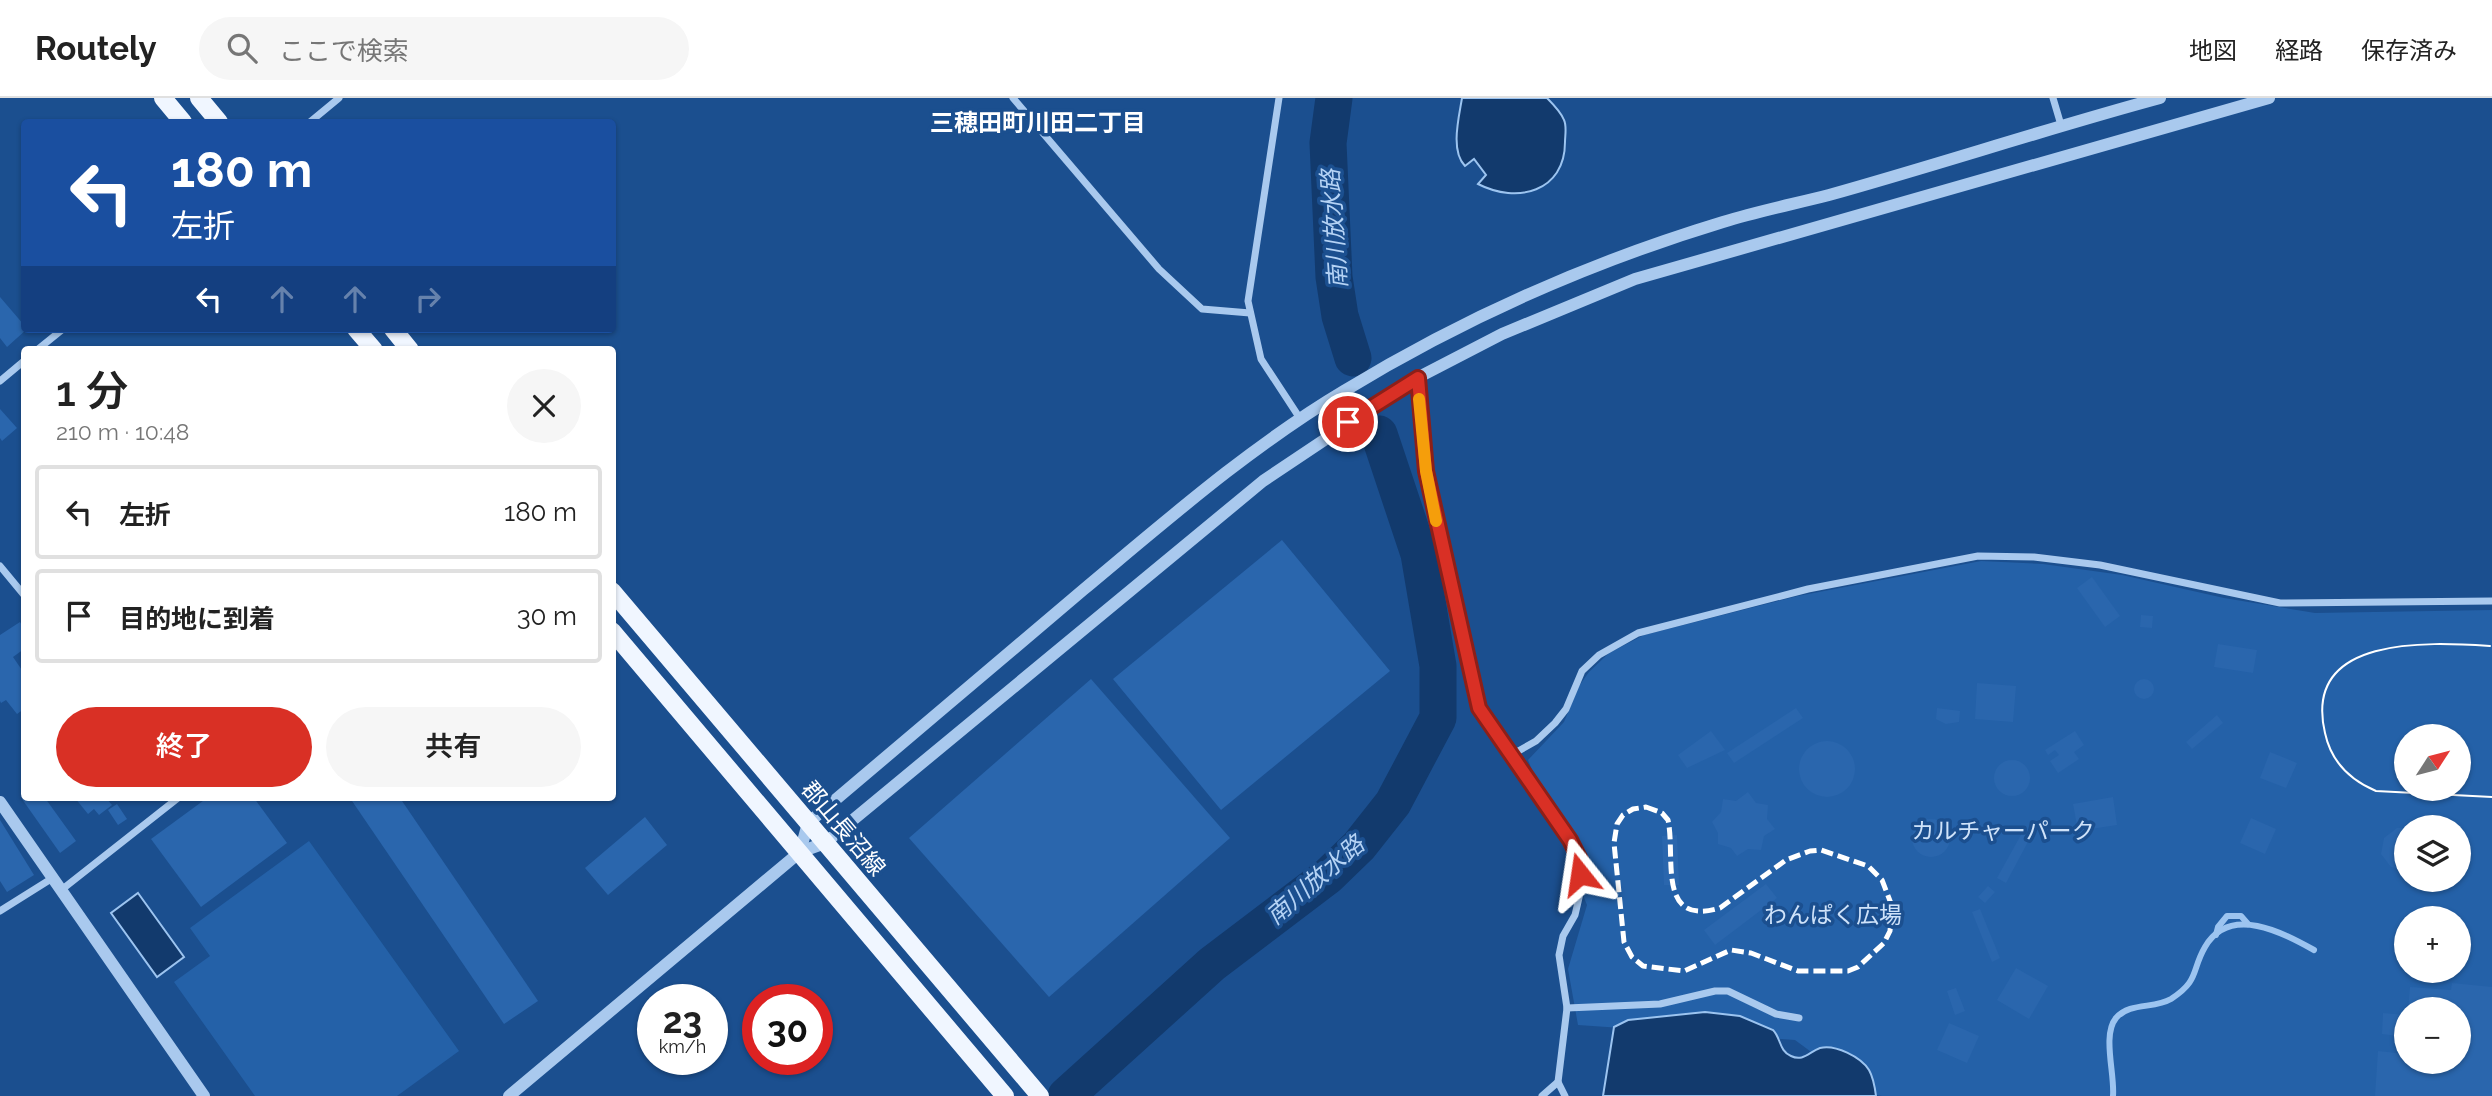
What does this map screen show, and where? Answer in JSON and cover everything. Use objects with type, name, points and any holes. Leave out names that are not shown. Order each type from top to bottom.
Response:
[{"type":"main road","points":[[163,98],[180,119]]},
{"type":"main road","points":[[199,98],[216,119]]},
{"type":"main road","name":"郡山長沼線","points":[[616,596],[1037,1092]]},
{"type":"main road","points":[[616,636],[1006,1096]]},
{"type":"street","points":[[314,119],[339,98]]},
{"type":"street","points":[[1013,98],[1158,270],[1202,309],[1250,313]]},
{"type":"street","points":[[1279,98],[1248,301],[1261,359],[1301,420]]},
{"type":"street","points":[[2053,98],[2061,125]]},
{"type":"street","points":[[800,852],[808,823],[1175,514],[1253,451],[1340,393],[1388,365],[1494,310],[1612,261],[1724,221],[1829,195],[2160,98]]},
{"type":"street","points":[[509,1096],[800,852],[825,844],[1230,507],[1348,422],[1418,378],[1502,334],[1635,279],[2269,98]]},
{"type":"street","points":[[42,346],[58,333]]},
{"type":"street","points":[[0,381],[21,364]]},
{"type":"street","points":[[1418,378],[1426,471],[1479,708],[1513,754],[1570,840],[1580,860],[1581,889],[1574,915],[1563,936],[1559,955],[1567,1009],[1558,1082],[1565,1096]]},
{"type":"street","points":[[1513,754],[1536,741],[1555,723],[1566,709],[1582,671],[1599,655],[1638,633],[1808,589],[1978,556],[2034,557],[2100,565],[2280,603],[2492,601]]},
{"type":"street","points":[[0,566],[21,591]]},
{"type":"street","points":[[60,891],[174,801]]},
{"type":"street","points":[[0,802],[204,1096]]},
{"type":"street","points":[[0,911],[51,879]]},
{"type":"street","points":[[1567,1009],[1660,1004],[1715,991],[1728,991],[1776,1014],[1799,1018]]},
{"type":"street","points":[[1542,1096],[1558,1082]]},
{"type":"green space","name":"カルチャーパーク","points":[[1981,561],[2043,564],[2122,575],[2224,598],[2315,613],[2492,610],[2492,1096],[1882,1096],[1868,1094],[1795,1040],[1578,1025],[1568,969],[1587,905],[1528,760],[1564,722],[1579,686],[1589,672],[1609,653],[1644,635],[1798,596]]},
{"type":"green space","points":[[309,841],[459,1051],[397,1096],[255,1096],[174,982],[210,956],[190,928]]},
{"type":"shaded area","points":[[1462,98],[1547,98],[1561,114],[1565,125],[1563,159],[1548,183],[1523,193],[1493,190],[1478,184],[1486,175],[1474,159],[1465,166],[1458,152],[1457,134]]},
{"type":"shaded area","points":[[138,893],[184,957],[157,977],[111,913]]},
{"type":"shaded area","points":[[1705,1012],[1740,1016],[1773,1030],[1784,1051],[1795,1058],[1826,1047],[1847,1053],[1869,1070],[1876,1096],[1603,1096],[1614,1027],[1628,1020]]},
{"type":"building","points":[[0,297],[21,322],[23,333],[7,347],[0,338]]},
{"type":"building","points":[[0,409],[17,428],[2,441],[0,438]]},
{"type":"building","points":[[1282,540],[1390,671],[1221,810],[1113,679]]},
{"type":"building","points":[[2092,577],[2120,616],[2105,627],[2077,588]]},
{"type":"building","points":[[2141,615],[2153,616],[2152,628],[2140,627]]},
{"type":"building","points":[[20,622],[21,651],[13,657],[21,669],[21,711],[17,714],[6,700],[1,703],[0,701],[0,635]]},
{"type":"building","points":[[2218,644],[2257,650],[2253,673],[2214,667]]},
{"type":"building","points":[[1091,679],[1230,838],[1049,997],[909,838]]},
{"type":"building","points":[[2140,679],[2148,679],[2154,689],[2148,699],[2140,699],[2134,693],[2134,685]]},
{"type":"building","points":[[1977,683],[2016,686],[2013,722],[1975,719]]},
{"type":"building","points":[[1796,708],[1803,718],[1734,763],[1727,753]]},
{"type":"building","points":[[1937,708],[1960,711],[1959,722],[1946,724],[1936,719]]},
{"type":"building","points":[[2217,715],[2223,723],[2192,749],[2186,742]]},
{"type":"building","points":[[1711,731],[1725,750],[1687,768],[1678,755]]},
{"type":"building","points":[[2075,731],[2084,745],[2074,752],[2079,759],[2058,773],[2050,761],[2059,755],[2055,750],[2048,755],[2045,750]]},
{"type":"building","points":[[1827,741],[1838,743],[1847,749],[1853,758],[1853,780],[1847,789],[1838,795],[1827,797],[1816,795],[1807,789],[1801,780],[1799,769],[1801,758],[1807,749],[1816,743]]},
{"type":"building","points":[[2270,752],[2297,763],[2286,788],[2260,778]]},
{"type":"building","points":[[2012,760],[2024,766],[2030,778],[2024,790],[2012,796],[2000,790],[1994,778],[2000,766]]},
{"type":"building","points":[[1748,792],[1756,803],[1768,805],[1767,819],[1775,829],[1764,836],[1761,850],[1748,849],[1737,856],[1731,848],[1718,844],[1718,833],[1712,822],[1721,812],[1723,799],[1736,801]]},
{"type":"building","points":[[2113,797],[2117,825],[2078,831],[2073,804]]},
{"type":"building","points":[[23,801],[47,801],[76,841],[60,853]]},
{"type":"building","points":[[77,801],[109,801],[112,805],[99,815],[94,809],[88,814]]},
{"type":"building","points":[[203,801],[256,801],[287,843],[201,907],[151,839]]},
{"type":"building","points":[[352,801],[402,801],[538,1001],[504,1024]]},
{"type":"building","points":[[117,804],[127,819],[118,825],[108,810]]},
{"type":"building","points":[[645,817],[667,845],[608,895],[585,868]]},
{"type":"building","points":[[2251,818],[2276,829],[2265,854],[2240,843]]},
{"type":"building","points":[[1931,819],[1944,825],[1950,838],[1944,851],[1931,857],[1918,851],[1912,838],[1918,825]]},
{"type":"building","points":[[0,820],[34,875],[7,892],[0,881]]},
{"type":"building","points":[[2394,830],[2394,868],[2381,854],[2384,838]]},
{"type":"building","points":[[2022,833],[2030,838],[2006,883],[1997,878]]},
{"type":"building","points":[[1677,835],[1679,885],[1664,885],[1662,836]]},
{"type":"building","points":[[1766,884],[1777,898],[1715,945],[1704,930]]},
{"type":"building","points":[[1988,886],[1995,892],[1985,903],[1978,897]]},
{"type":"building","points":[[1980,909],[2000,958],[1992,962],[1972,912]]},
{"type":"building","points":[[2016,968],[2048,986],[2029,1019],[1997,1000]]},
{"type":"building","points":[[2452,983],[2492,987],[2492,1096],[2375,1096],[2378,1051],[2394,1053],[2394,1074],[2471,1074],[2471,997],[2409,997],[2410,987],[2451,990]]},
{"type":"building","points":[[1956,988],[1965,1011],[1955,1015],[1947,991]]},
{"type":"building","points":[[2383,1013],[2394,1014],[2394,1036],[2382,1034]]},
{"type":"building","points":[[1949,1023],[1979,1036],[1967,1063],[1937,1050]]},
{"type":"waterway","name":"南川放水路","points":[[1334,98],[1328,143],[1334,277],[1340,316],[1353,358]]},
{"type":"waterway","name":"南川放水路","points":[[1066,1096],[1212,964],[1328,876],[1359,846],[1393,803],[1438,718],[1438,666],[1419,554],[1379,434]]},
{"type":"waterway","points":[[2216,935],[2218,927],[2227,916],[2241,916],[2248,924]]},
{"type":"waterway","points":[[2113,1096],[2109,1044],[2116,1018],[2128,1010],[2164,1002],[2180,992],[2191,981],[2205,947],[2216,934],[2228,927],[2257,926],[2287,936],[2314,950]]},
{"type":"tram line","points":[[2490,646],[2434,644],[2375,651],[2350,661],[2332,678],[2323,701],[2328,743],[2337,761],[2358,781],[2376,791],[2492,797]]},
{"type":"railway","points":[[1646,807],[1662,813],[1668,820],[1673,885],[1678,898],[1686,907],[1700,911],[1720,908],[1786,860],[1821,850],[1868,866],[1882,880],[1892,906],[1890,931],[1884,943],[1858,967],[1848,971],[1798,971],[1751,953],[1731,950],[1684,971],[1643,966],[1632,957],[1624,942],[1614,843],[1617,824],[1623,815],[1633,809],[1646,807]]},
{"type":"slow traffic","points":[[1419,399],[1426,471],[1436,521]]},
{"type":"district","name":"三穂田町川田二丁目","points":[[1038,122]]},
{"type":"route","points":[[1348,422],[1418,378],[1426,471],[1443,558],[1479,708],[1570,840],[1580,860],[1580,874]]},
{"type":"park label","name":"わんぱく広場","points":[[1833,914]]}]
